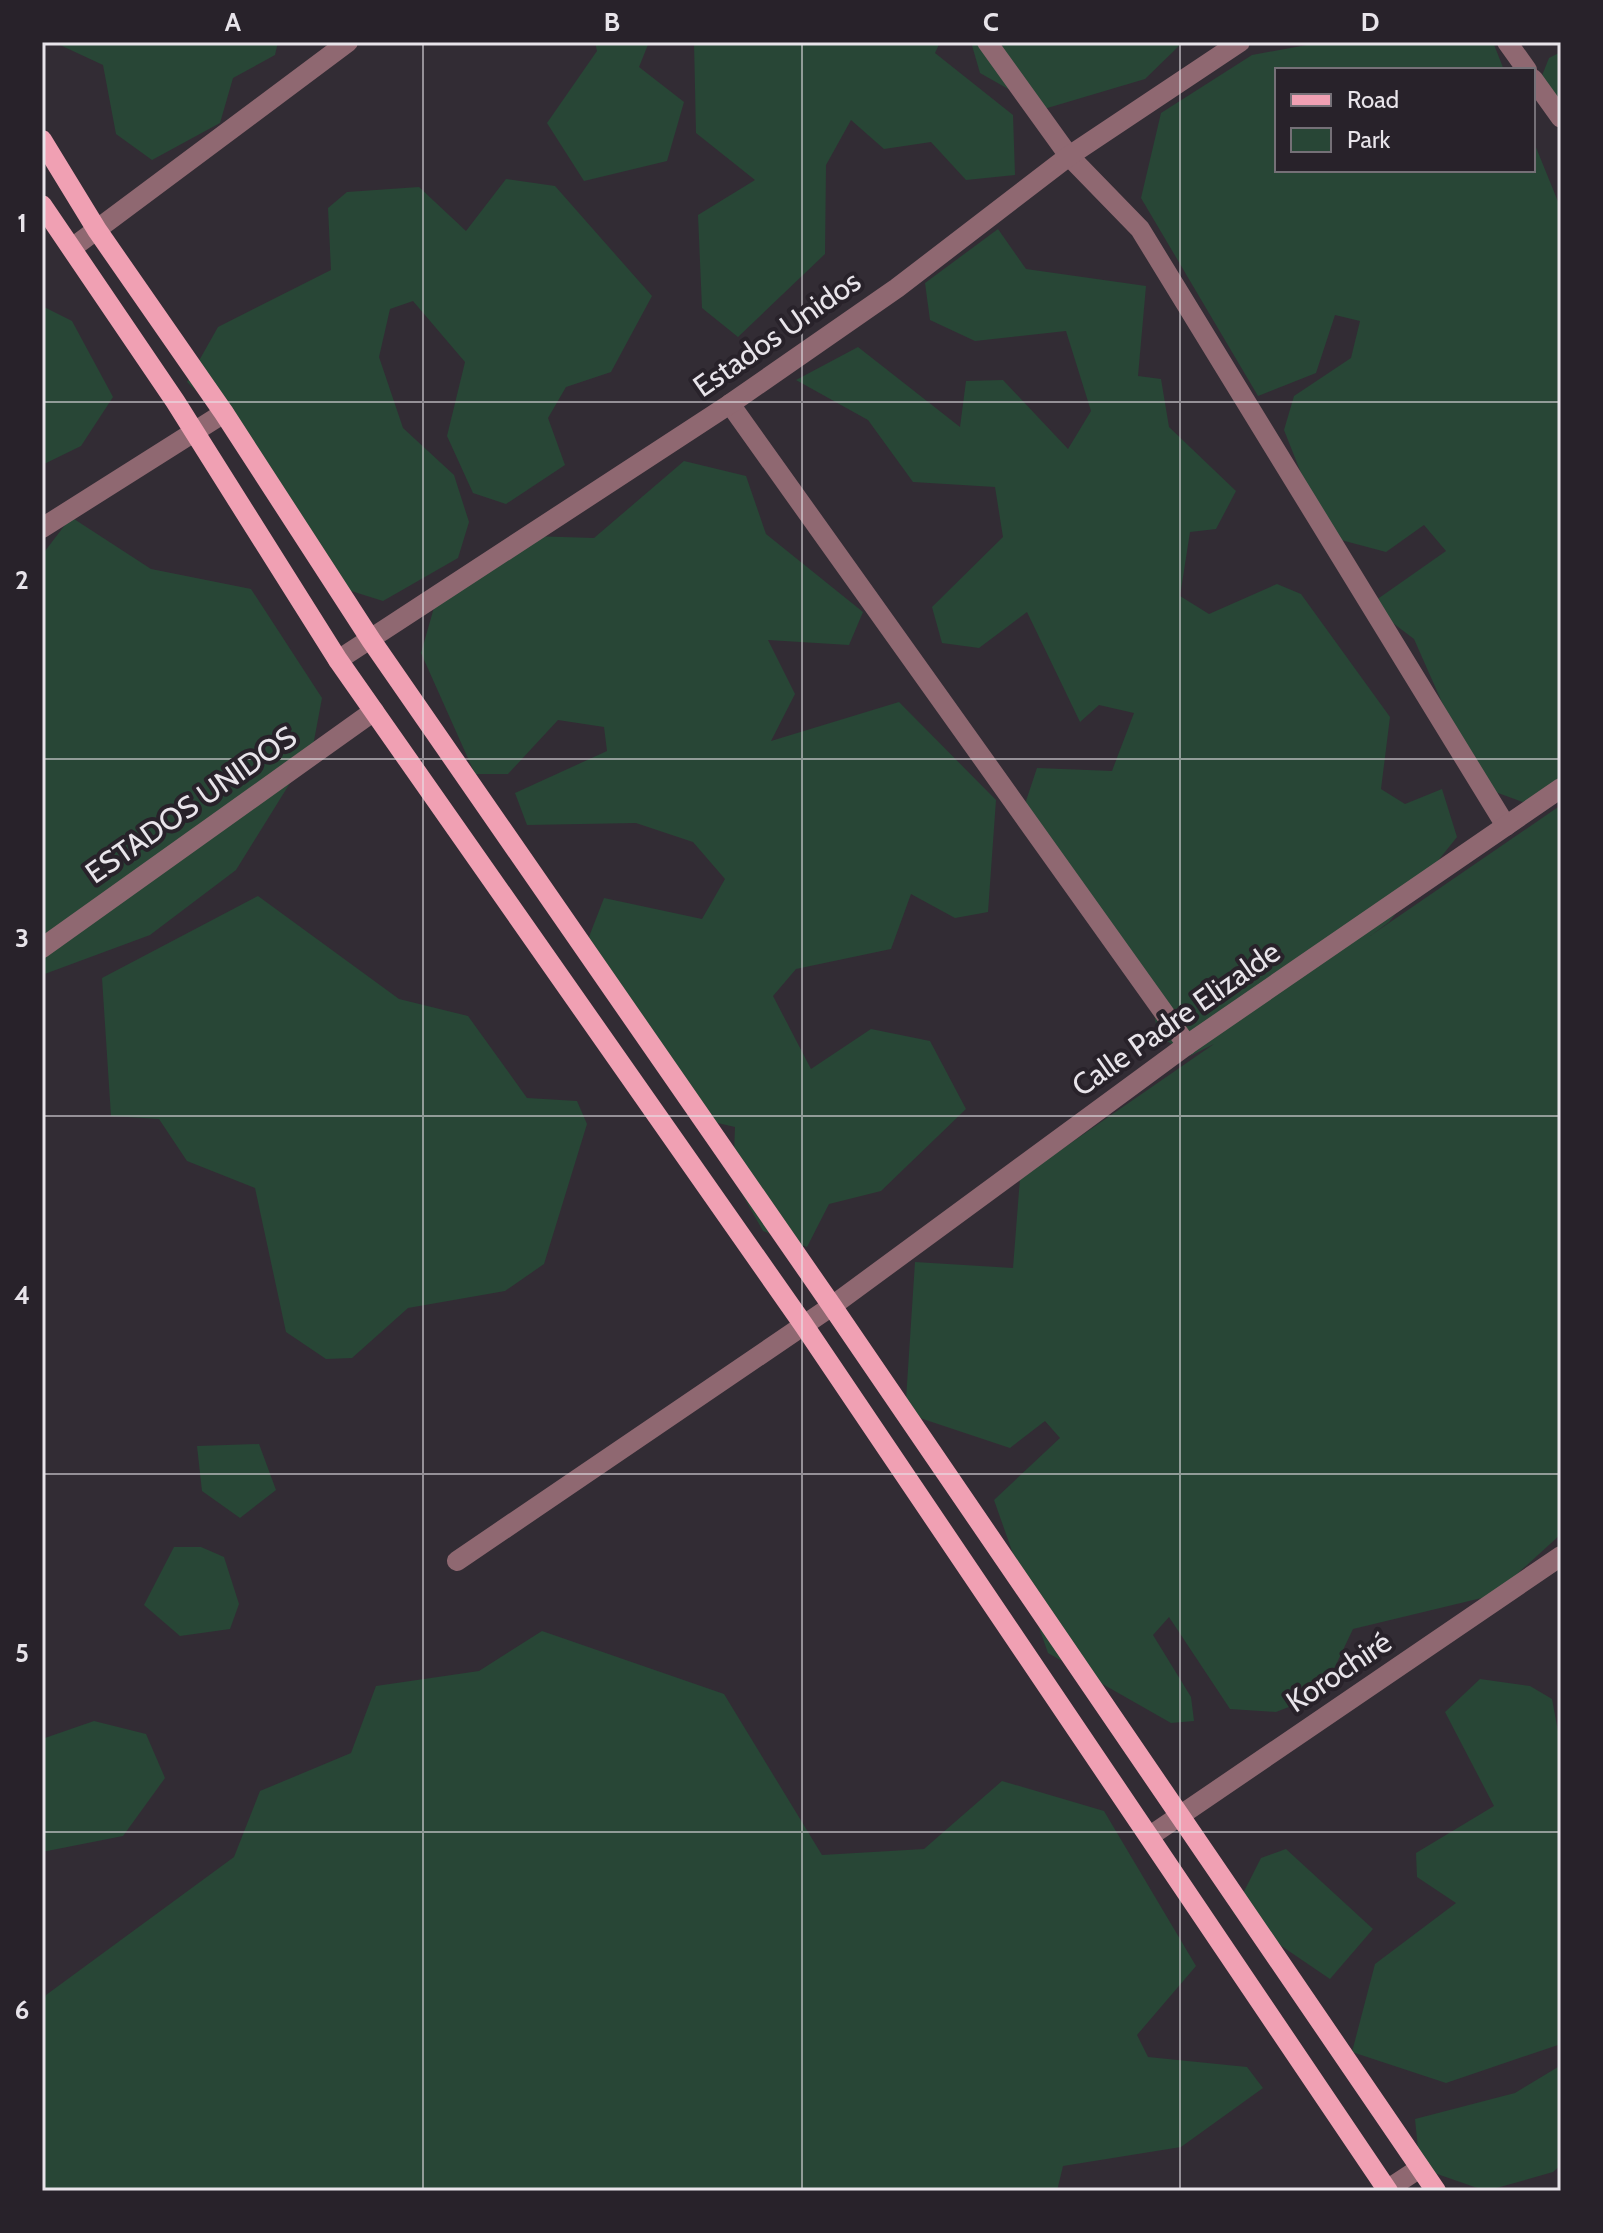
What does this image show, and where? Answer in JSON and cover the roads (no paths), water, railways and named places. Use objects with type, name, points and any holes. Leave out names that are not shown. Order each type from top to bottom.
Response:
[{"type":"main road","points":[[42,140],[97,230],[224,413],[371,640],[832,1306],[1436,2191]]},
{"type":"main road","points":[[42,205],[194,433],[338,660],[803,1324],[1387,2191]]},
{"type":"street","points":[[72,248],[348,42]]},
{"type":"street","points":[[987,42],[1069,156],[1140,229],[1506,826]]},
{"type":"street","name":"Estados Unidos","points":[[338,660],[730,404],[897,288],[1069,156],[1240,42]]},
{"type":"street","points":[[1507,42],[1526,68]]},
{"type":"street","points":[[1535,82],[1561,118]]},
{"type":"street","points":[[730,404],[1187,1045]]},
{"type":"street","points":[[42,528],[224,413]]},
{"type":"street","name":"ESTADOS UNIDOS","points":[[42,948],[374,711]]},
{"type":"street","name":"Calle Padre Elizalde","points":[[457,1561],[832,1306],[1187,1045],[1561,788]]},
{"type":"street","name":"Korochiré","points":[[1150,1836],[1561,1556]]},
{"type":"street","points":[[1387,2191],[1420,2168]]}]
